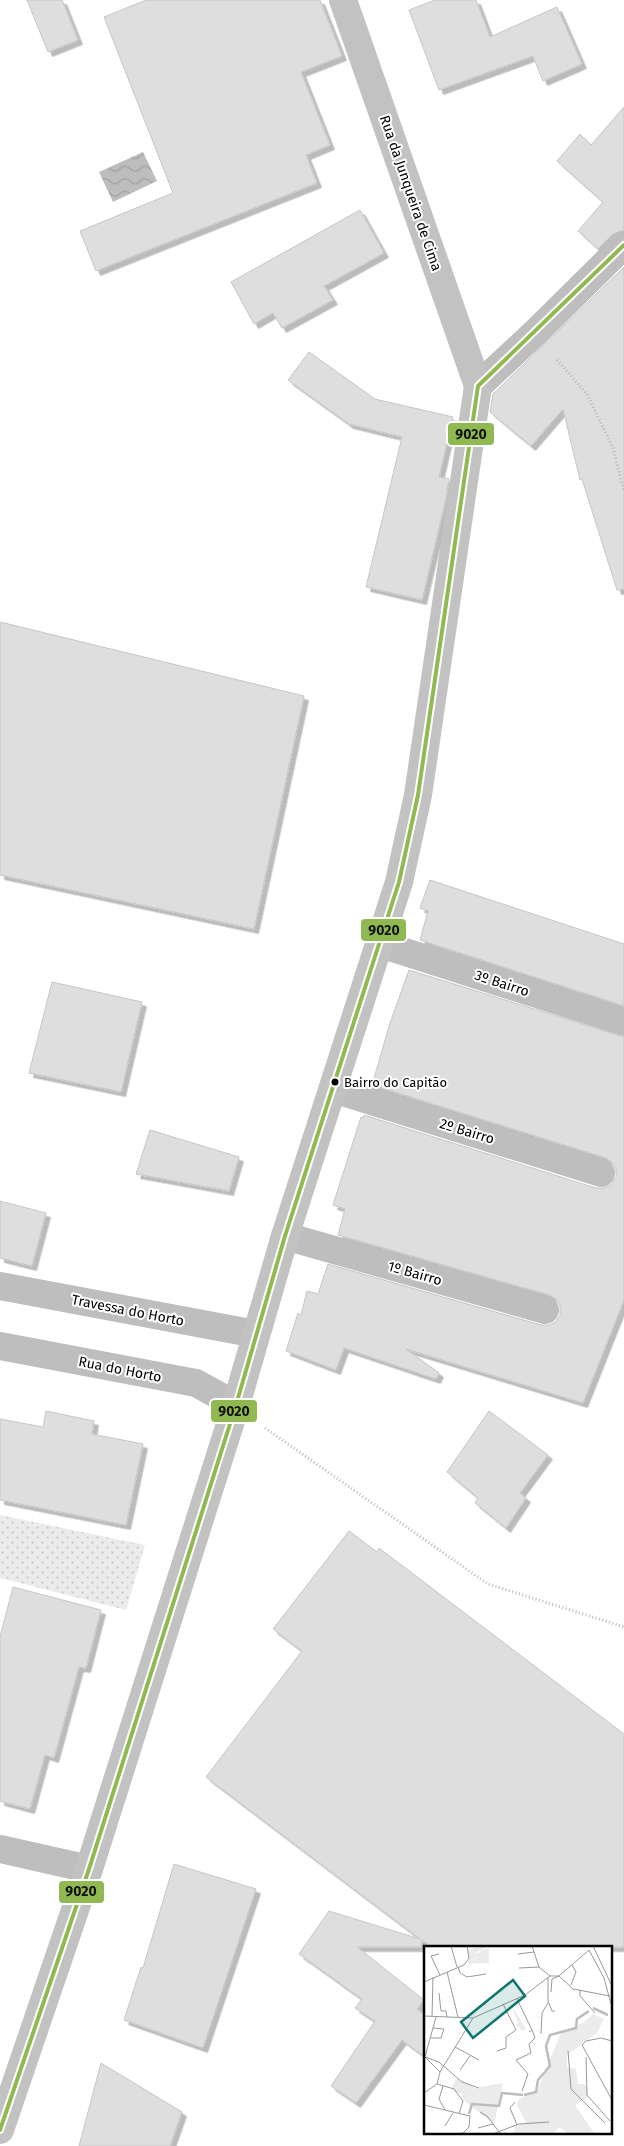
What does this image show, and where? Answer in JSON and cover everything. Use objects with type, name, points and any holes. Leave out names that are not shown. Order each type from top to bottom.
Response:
[{"type":"main road","name":"Rua da Junqueira de Cima","points":[[344,0],[478,386]]},
{"type":"main road","points":[[0,2130],[89,1869],[236,1405],[285,1236],[399,882],[418,795],[478,386]]},
{"type":"street","points":[[478,386],[624,245]]},
{"type":"street","name":"3º Bairro","points":[[380,944],[624,1022]]},
{"type":"street","name":"2º Bairro","points":[[333,1089],[601,1173]]},
{"type":"street","name":"1º Bairro","points":[[285,1236],[545,1310]]},
{"type":"street","name":"Travessa do Horto","points":[[0,1286],[256,1334]]},
{"type":"street","name":"Rua do Horto","points":[[0,1346],[196,1383],[236,1405]]},
{"type":"street","points":[[0,1849],[89,1869]]},
{"type":"path","points":[[581,387],[587,394],[613,448],[624,491]]},
{"type":"path","points":[[236,1405],[272,1434],[488,1584],[624,1627]]},
{"type":"shaded area","points":[[0,1515],[145,1545],[126,1610],[0,1578]]},
{"type":"water","points":[[143,152],[157,181],[113,202],[99,172]]},
{"type":"building","points":[[27,0],[62,0],[78,40],[48,52]]},
{"type":"building","points":[[146,0],[320,0],[342,56],[301,72],[330,145],[306,155],[317,183],[96,271],[80,231],[173,193],[104,17]]},
{"type":"building","points":[[435,0],[476,0],[490,37],[557,7],[582,64],[543,81],[533,56],[439,90],[409,10]]},
{"type":"building","points":[[624,107],[624,230],[613,234],[598,249],[578,231],[603,202],[557,161],[580,134],[591,145]]},
{"type":"building","points":[[360,210],[384,253],[324,286],[333,300],[282,328],[273,313],[254,324],[231,282]]},
{"type":"building","points":[[624,267],[624,589],[617,590],[582,479],[580,480],[563,409],[531,446],[490,412],[493,394]]},
{"type":"building","points":[[309,352],[375,399],[453,417],[439,477],[449,479],[446,498],[422,600],[366,587],[402,437],[349,424],[288,380]]},
{"type":"building","points":[[0,622],[304,696],[254,929],[0,875]]},
{"type":"building","points":[[430,880],[624,944],[624,1006],[420,940],[428,911],[420,908]]},
{"type":"building","points":[[409,970],[624,1037],[624,1300],[583,1403],[406,1349],[439,1373],[436,1379],[344,1348],[336,1370],[286,1351],[298,1313],[301,1315],[307,1291],[318,1294],[328,1264],[541,1325],[549,1325],[555,1322],[560,1315],[560,1306],[556,1299],[549,1295],[338,1235],[345,1209],[333,1205],[361,1117],[363,1118],[364,1115],[596,1188],[604,1188],[611,1185],[616,1177],[613,1163],[606,1158],[372,1085],[390,1023]]},
{"type":"building","points":[[52,982],[142,1002],[121,1092],[29,1073]]},
{"type":"building","points":[[150,1130],[239,1157],[229,1191],[136,1174]]},
{"type":"building","points":[[0,1201],[46,1213],[32,1266],[0,1258]]},
{"type":"building","points":[[46,1411],[94,1421],[92,1434],[143,1444],[126,1525],[0,1500],[0,1419],[43,1427]]},
{"type":"building","points":[[489,1411],[548,1455],[520,1493],[526,1498],[506,1528],[475,1503],[478,1498],[447,1472]]},
{"type":"building","points":[[349,1531],[377,1552],[379,1548],[624,1734],[624,1947],[431,1946],[422,1940],[421,1947],[357,1947],[424,2000],[417,2009],[424,2015],[424,2056],[402,2040],[356,2103],[331,2086],[375,2021],[355,2008],[362,1999],[299,1954],[329,1911],[420,1939],[206,1777],[302,1651],[273,1629]]},
{"type":"building","points":[[13,1587],[101,1610],[86,1668],[79,1667],[54,1758],[45,1755],[30,1809],[0,1801],[0,1637]]},
{"type":"building","points":[[174,1864],[256,1889],[203,2048],[124,2020],[141,1967],[143,1968]]},
{"type":"building","points":[[101,2063],[182,2112],[170,2146],[79,2146]]},
{"type":"transit line","name":"9020","points":[[0,2130],[89,1869],[236,1405],[285,1236],[399,882],[418,795],[478,386],[624,245]]},
{"type":"place","name":"Bairro do Capitão","points":[[335,1082]]}]
